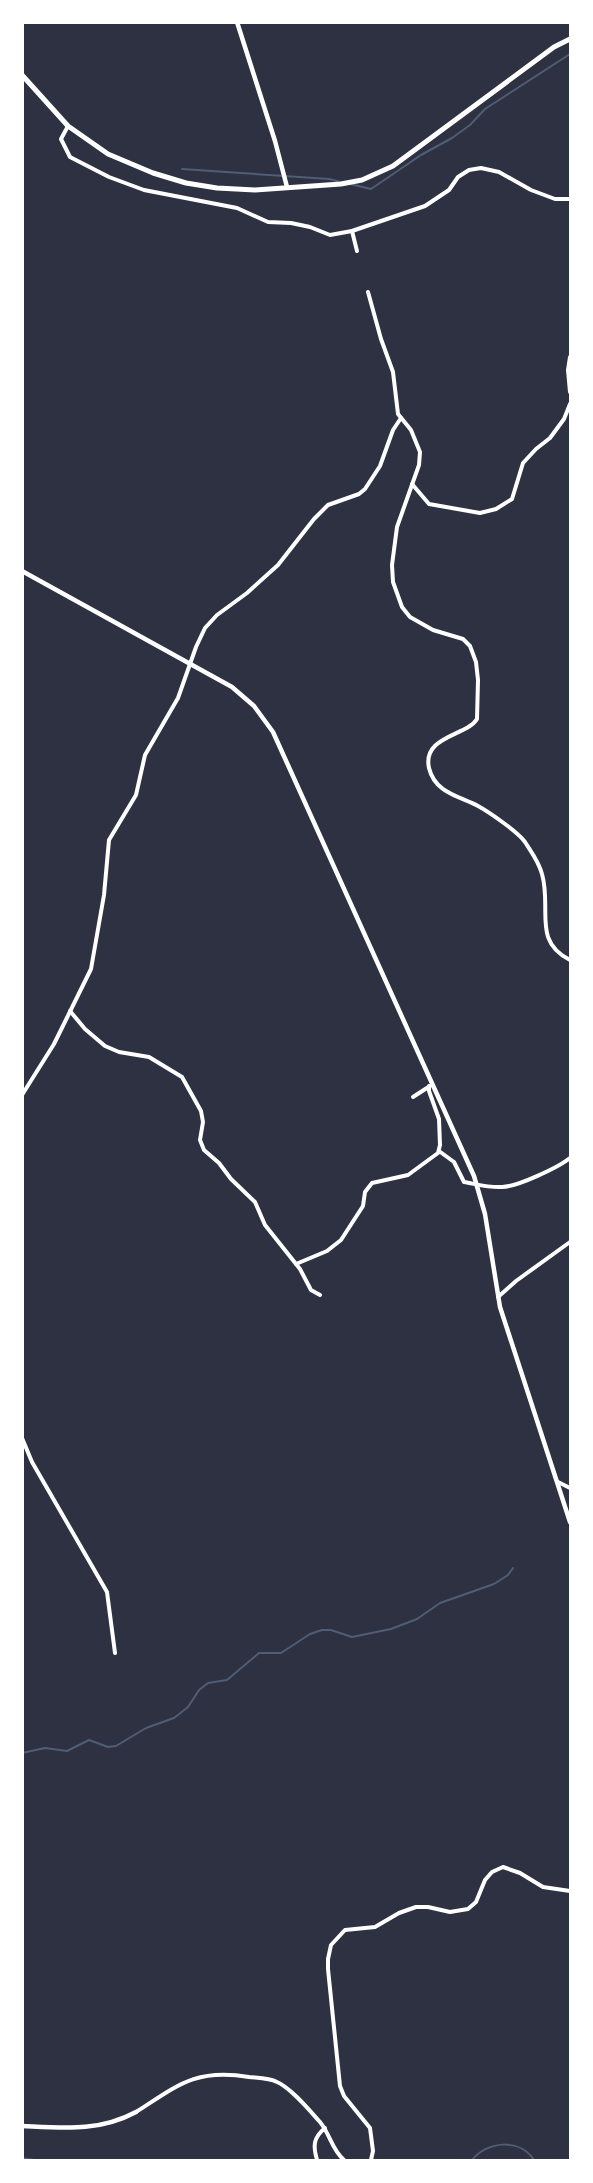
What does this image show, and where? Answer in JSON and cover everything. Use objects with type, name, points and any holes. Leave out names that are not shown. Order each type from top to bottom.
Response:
[{"type":"main road","points":[[22,75],[68,126],[108,154],[153,173],[186,183],[255,190],[341,184],[363,180],[393,166],[554,47],[570,39]]},
{"type":"street","points":[[237,22],[275,141],[287,187]]},
{"type":"street","points":[[68,126],[61,139],[70,157],[109,177],[144,190],[237,208],[268,222],[291,223],[330,235],[352,231],[425,206],[449,190],[458,177],[468,170],[481,168],[499,172],[531,190],[555,199],[570,199]]},
{"type":"street","points":[[352,231],[357,251]]},
{"type":"street","points":[[368,292],[393,372],[397,410],[411,430],[420,452],[419,465],[399,521],[393,551],[393,582],[406,612],[416,621],[436,631],[465,641],[476,662],[478,680],[475,723],[436,746],[429,759],[429,768],[445,791],[483,809],[521,837],[538,862],[543,876],[548,940],[558,952],[570,960]]},
{"type":"street","points":[[570,357],[568,370],[570,392]]},
{"type":"street","points":[[412,484],[429,504],[480,513],[496,509],[512,499],[523,463],[550,438],[564,420],[570,404]]},
{"type":"street","points":[[22,1095],[54,1044],[85,983],[95,954],[109,840],[136,795],[145,755],[172,709],[200,636],[210,621],[247,593],[278,565],[328,505],[359,494],[365,489],[380,466],[393,430],[401,418]]},
{"type":"street","points":[[22,571],[190,663],[243,695],[262,715],[273,732],[479,1189],[498,1297],[570,1522]]},
{"type":"street","points":[[70,1011],[85,1029],[105,1046],[119,1052],[149,1058],[182,1077],[201,1111],[203,1122],[200,1140],[204,1150],[255,1202],[265,1225],[296,1264],[311,1290],[320,1295]]},
{"type":"street","points":[[413,1097],[431,1085]]},
{"type":"street","points":[[431,1085],[429,1091],[439,1119],[439,1151]]},
{"type":"street","points":[[296,1264],[327,1251],[341,1240],[363,1206],[365,1192],[372,1183],[412,1173],[439,1151]]},
{"type":"street","points":[[439,1151],[454,1162],[464,1182],[488,1186],[508,1187],[517,1184],[561,1166],[570,1158]]},
{"type":"street","points":[[498,1297],[570,1242]]},
{"type":"street","points":[[22,1438],[32,1462],[107,1592],[115,1653]]},
{"type":"street","points":[[557,1482],[570,1488]]},
{"type":"street","points":[[371,2160],[373,2151],[370,2128],[344,2096],[340,2086],[328,1959],[335,1938],[345,1930],[375,1927],[399,1913],[416,1907],[450,1912],[468,1910],[478,1898],[485,1880],[492,1872],[503,1867],[514,1870],[543,1887],[570,1891]]},
{"type":"street","points":[[22,2126],[90,2128],[119,2121],[178,2085],[208,2075],[234,2074],[277,2082],[308,2109],[325,2128],[337,2152],[344,2160]]},
{"type":"street","points":[[317,2160],[314,2145],[318,2135],[325,2128]]},
{"type":"waterway","points":[[350,184],[371,189],[421,155],[452,138],[470,125],[485,109],[570,54]]},
{"type":"waterway","points":[[182,169],[329,179],[341,182]]},
{"type":"waterway","points":[[22,1753],[45,1748],[67,1751],[89,1740],[108,1747],[116,1746],[146,1728],[174,1718],[188,1707],[199,1690],[208,1683],[227,1680],[259,1653],[281,1653],[310,1634],[322,1630],[331,1630],[352,1637],[391,1629],[417,1619],[440,1603],[494,1584],[508,1575],[513,1568]]},
{"type":"waterway","points":[[472,2160],[486,2149],[503,2145],[521,2148],[534,2160]]},
{"type":"waterway","points":[[22,2158],[34,2160]]}]
